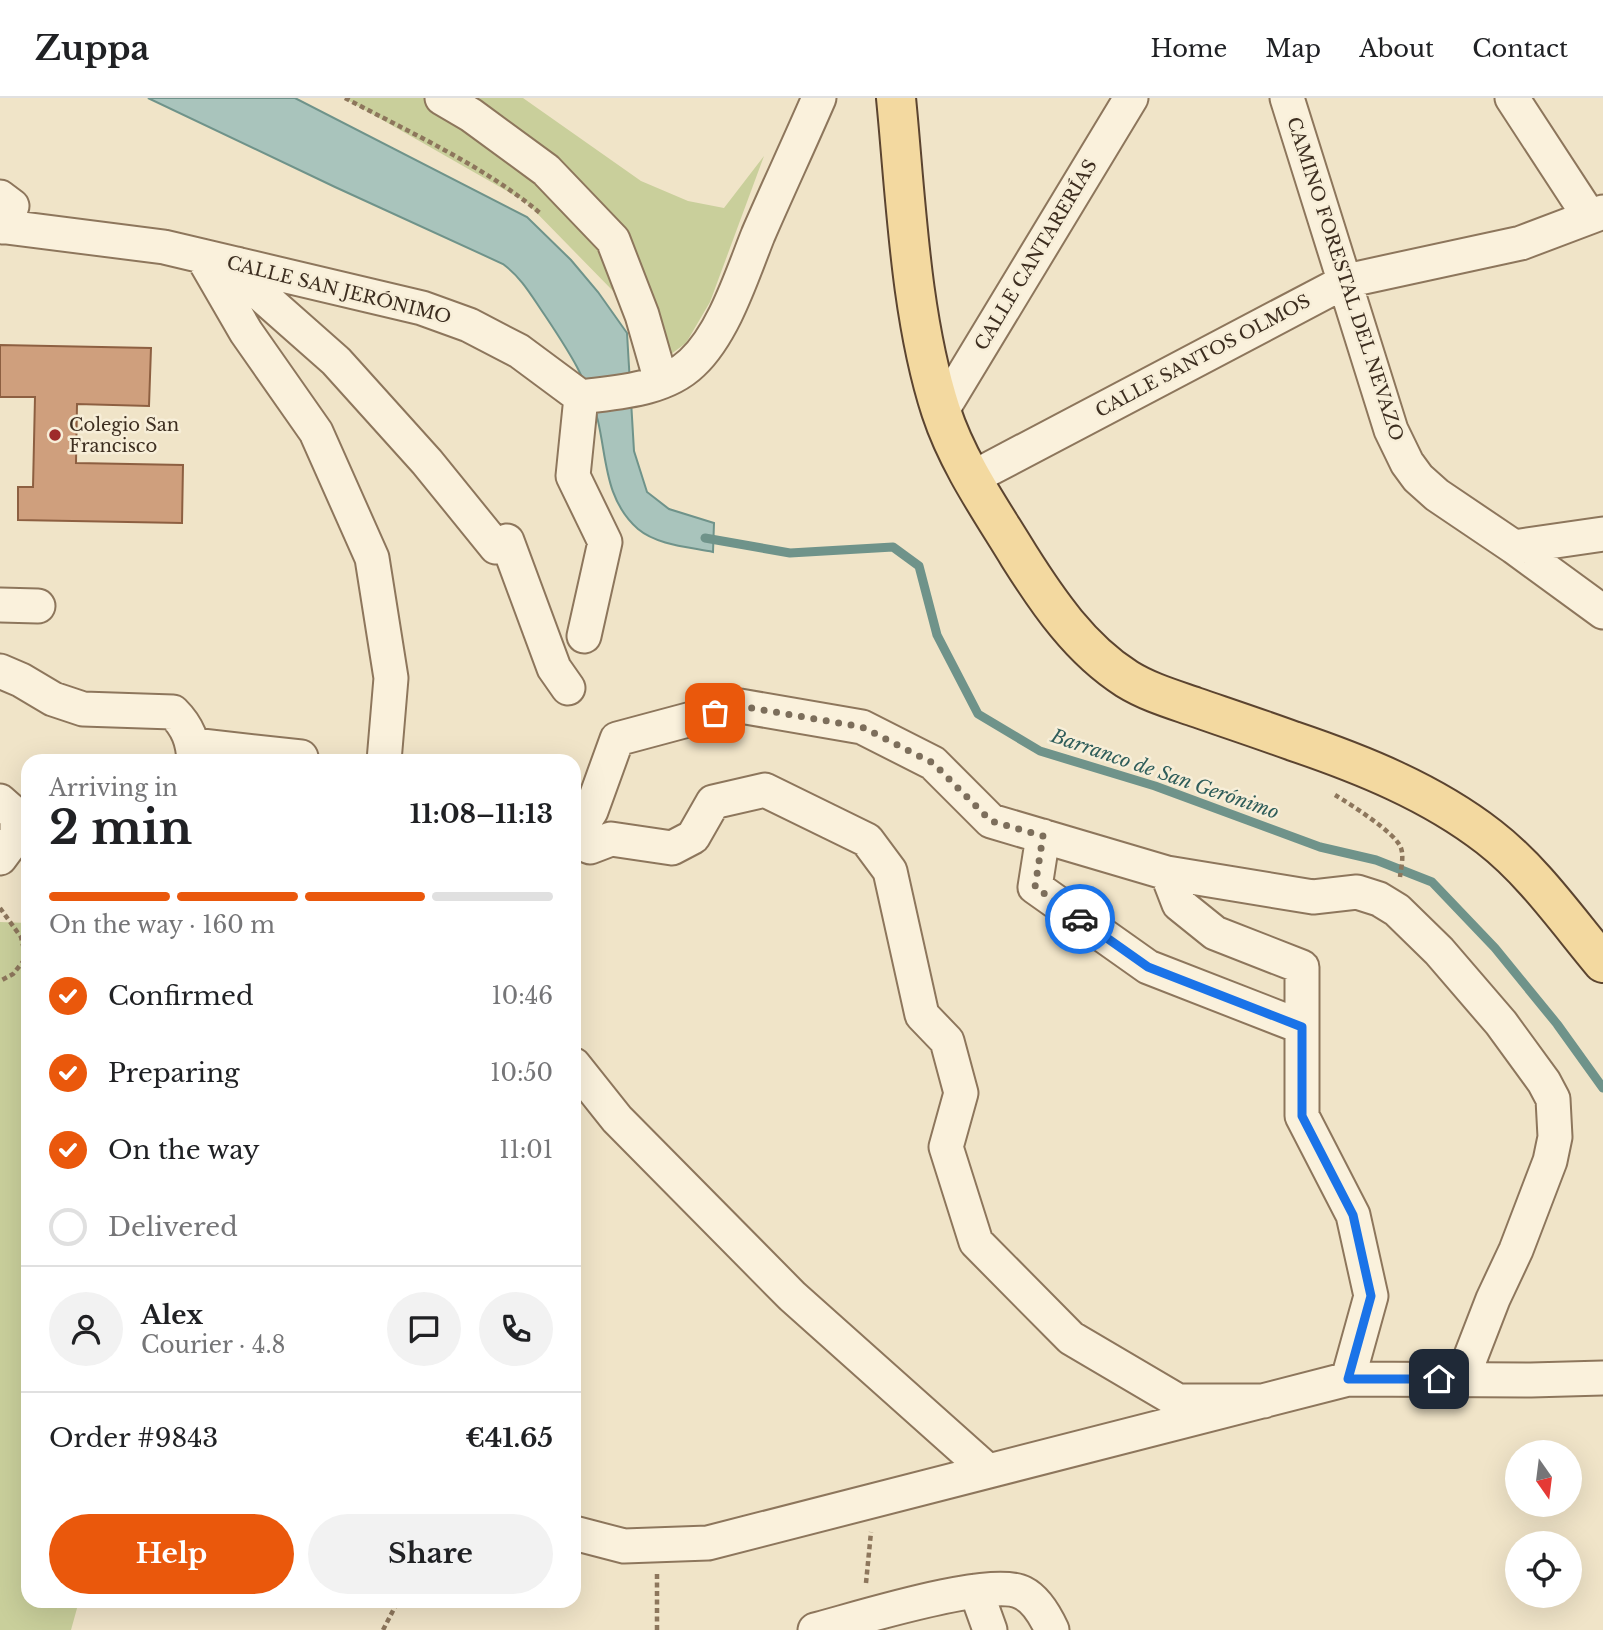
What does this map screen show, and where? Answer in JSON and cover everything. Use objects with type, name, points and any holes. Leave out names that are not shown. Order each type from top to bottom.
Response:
[{"type":"main road","points":[[896,98],[919,312],[942,412],[972,478],[1046,599],[1071,630],[1127,679],[1157,694],[1345,758],[1444,805],[1491,838],[1532,878],[1603,963]]},
{"type":"street","points":[[442,98],[471,115],[546,170],[613,240],[642,315],[646,386]]},
{"type":"street","points":[[584,636],[605,542],[573,476],[586,397],[646,386],[692,364],[709,343],[736,289],[819,98]]},
{"type":"street","name":"CALLE CANTARERÍAS","points":[[942,412],[1131,98]]},
{"type":"street","name":"CAMINO FORESTAL DEL NEVAZO","points":[[1287,98],[1391,430],[1407,463],[1418,478],[1437,495],[1603,612]]},
{"type":"street","points":[[1512,98],[1596,214]]},
{"type":"street","name":"CALLE SANTOS OLMOS","points":[[972,478],[1346,281],[1521,243],[1596,214]]},
{"type":"street","name":"CALLE SAN JERÓNIMO","points":[[1,217],[164,247],[422,308],[469,325],[519,351],[586,397]]},
{"type":"street","points":[[201,256],[246,332],[316,432],[372,558],[391,678],[385,754]]},
{"type":"street","points":[[237,264],[258,292],[337,361],[427,462],[496,547],[508,541],[554,668],[568,688]]},
{"type":"street","points":[[1514,547],[1603,534]]},
{"type":"street","points":[[0,605],[38,606]]},
{"type":"street","points":[[0,671],[53,699],[83,709],[173,712],[185,724],[193,753],[220,754]]},
{"type":"street","points":[[581,827],[591,811],[617,739],[740,706],[862,727],[933,763],[991,821],[1167,873],[1313,897],[1357,892],[1380,899],[1397,910],[1439,951],[1500,1023],[1544,1082],[1553,1099],[1555,1117],[1550,1161],[1517,1250],[1493,1299],[1462,1379]]},
{"type":"street","points":[[581,842],[590,847],[611,839],[672,848],[693,836],[713,802],[765,790],[867,840],[890,871],[922,1015],[947,1041],[961,1093],[946,1147],[976,1242],[1071,1338],[1178,1401],[1264,1401]]},
{"type":"street","points":[[0,801],[17,816],[9,846]]},
{"type":"street","points":[[1043,836],[1035,887],[1148,967],[1302,1027]]},
{"type":"street","points":[[1167,873],[1179,904],[1214,933],[1302,967],[1302,1116],[1353,1215],[1371,1296],[1348,1379]]},
{"type":"street","points":[[581,1074],[617,1119],[792,1296],[988,1471]]},
{"type":"street","points":[[581,1535],[624,1546],[708,1544],[1348,1379],[1603,1378]]},
{"type":"street","points":[[815,1630],[892,1616],[976,1591],[1002,1587],[1024,1593],[1042,1610],[1052,1630]]},
{"type":"street","points":[[976,1591],[990,1630]]},
{"type":"path","points":[[345,98],[449,153],[526,201],[546,218]]},
{"type":"path","points":[[1315,748],[1316,762],[1326,786],[1396,840],[1402,852]]},
{"type":"path","points":[[0,908],[21,937]]},
{"type":"path","points":[[0,981],[13,974],[21,964]]},
{"type":"path","points":[[874,1500],[866,1588],[895,1592],[892,1616]]},
{"type":"path","points":[[657,1545],[657,1630]]},
{"type":"path","points":[[383,1630],[394,1608]]},
{"type":"green space","points":[[344,98],[523,98],[641,181],[688,201],[724,208],[764,156],[710,302],[686,343],[663,360],[614,292],[526,202]]},
{"type":"green space","points":[[0,922],[21,923],[21,1608],[77,1608],[71,1630],[0,1630]]},
{"type":"water","points":[[148,98],[295,98],[527,217],[571,260],[627,333],[634,451],[647,492],[669,509],[714,523],[713,552],[654,539],[627,518],[613,492],[594,407],[577,367],[532,295],[503,264]]},
{"type":"building","name":"Colegio San Francisco","points":[[0,345],[151,348],[149,406],[77,404],[76,463],[183,465],[182,523],[18,520],[18,487],[33,487],[35,397],[0,397]]},
{"type":"waterway","name":"Barranco de San Gerónimo","points":[[705,538],[790,553],[893,547],[919,566],[937,635],[978,714],[1040,751],[1155,786],[1320,847],[1376,860],[1432,882],[1495,948],[1557,1024],[1603,1088]]},
{"type":"way so far","points":[[715,713],[740,706],[862,727],[933,763],[991,821],[1043,836],[1035,887],[1080,919]]},
{"type":"place","name":"Colegio San Francisco","points":[[55,435]]},
{"type":"route","points":[[1080,919],[1148,967],[1302,1027],[1302,1116],[1353,1215],[1371,1296],[1348,1379],[1439,1379]]}]
